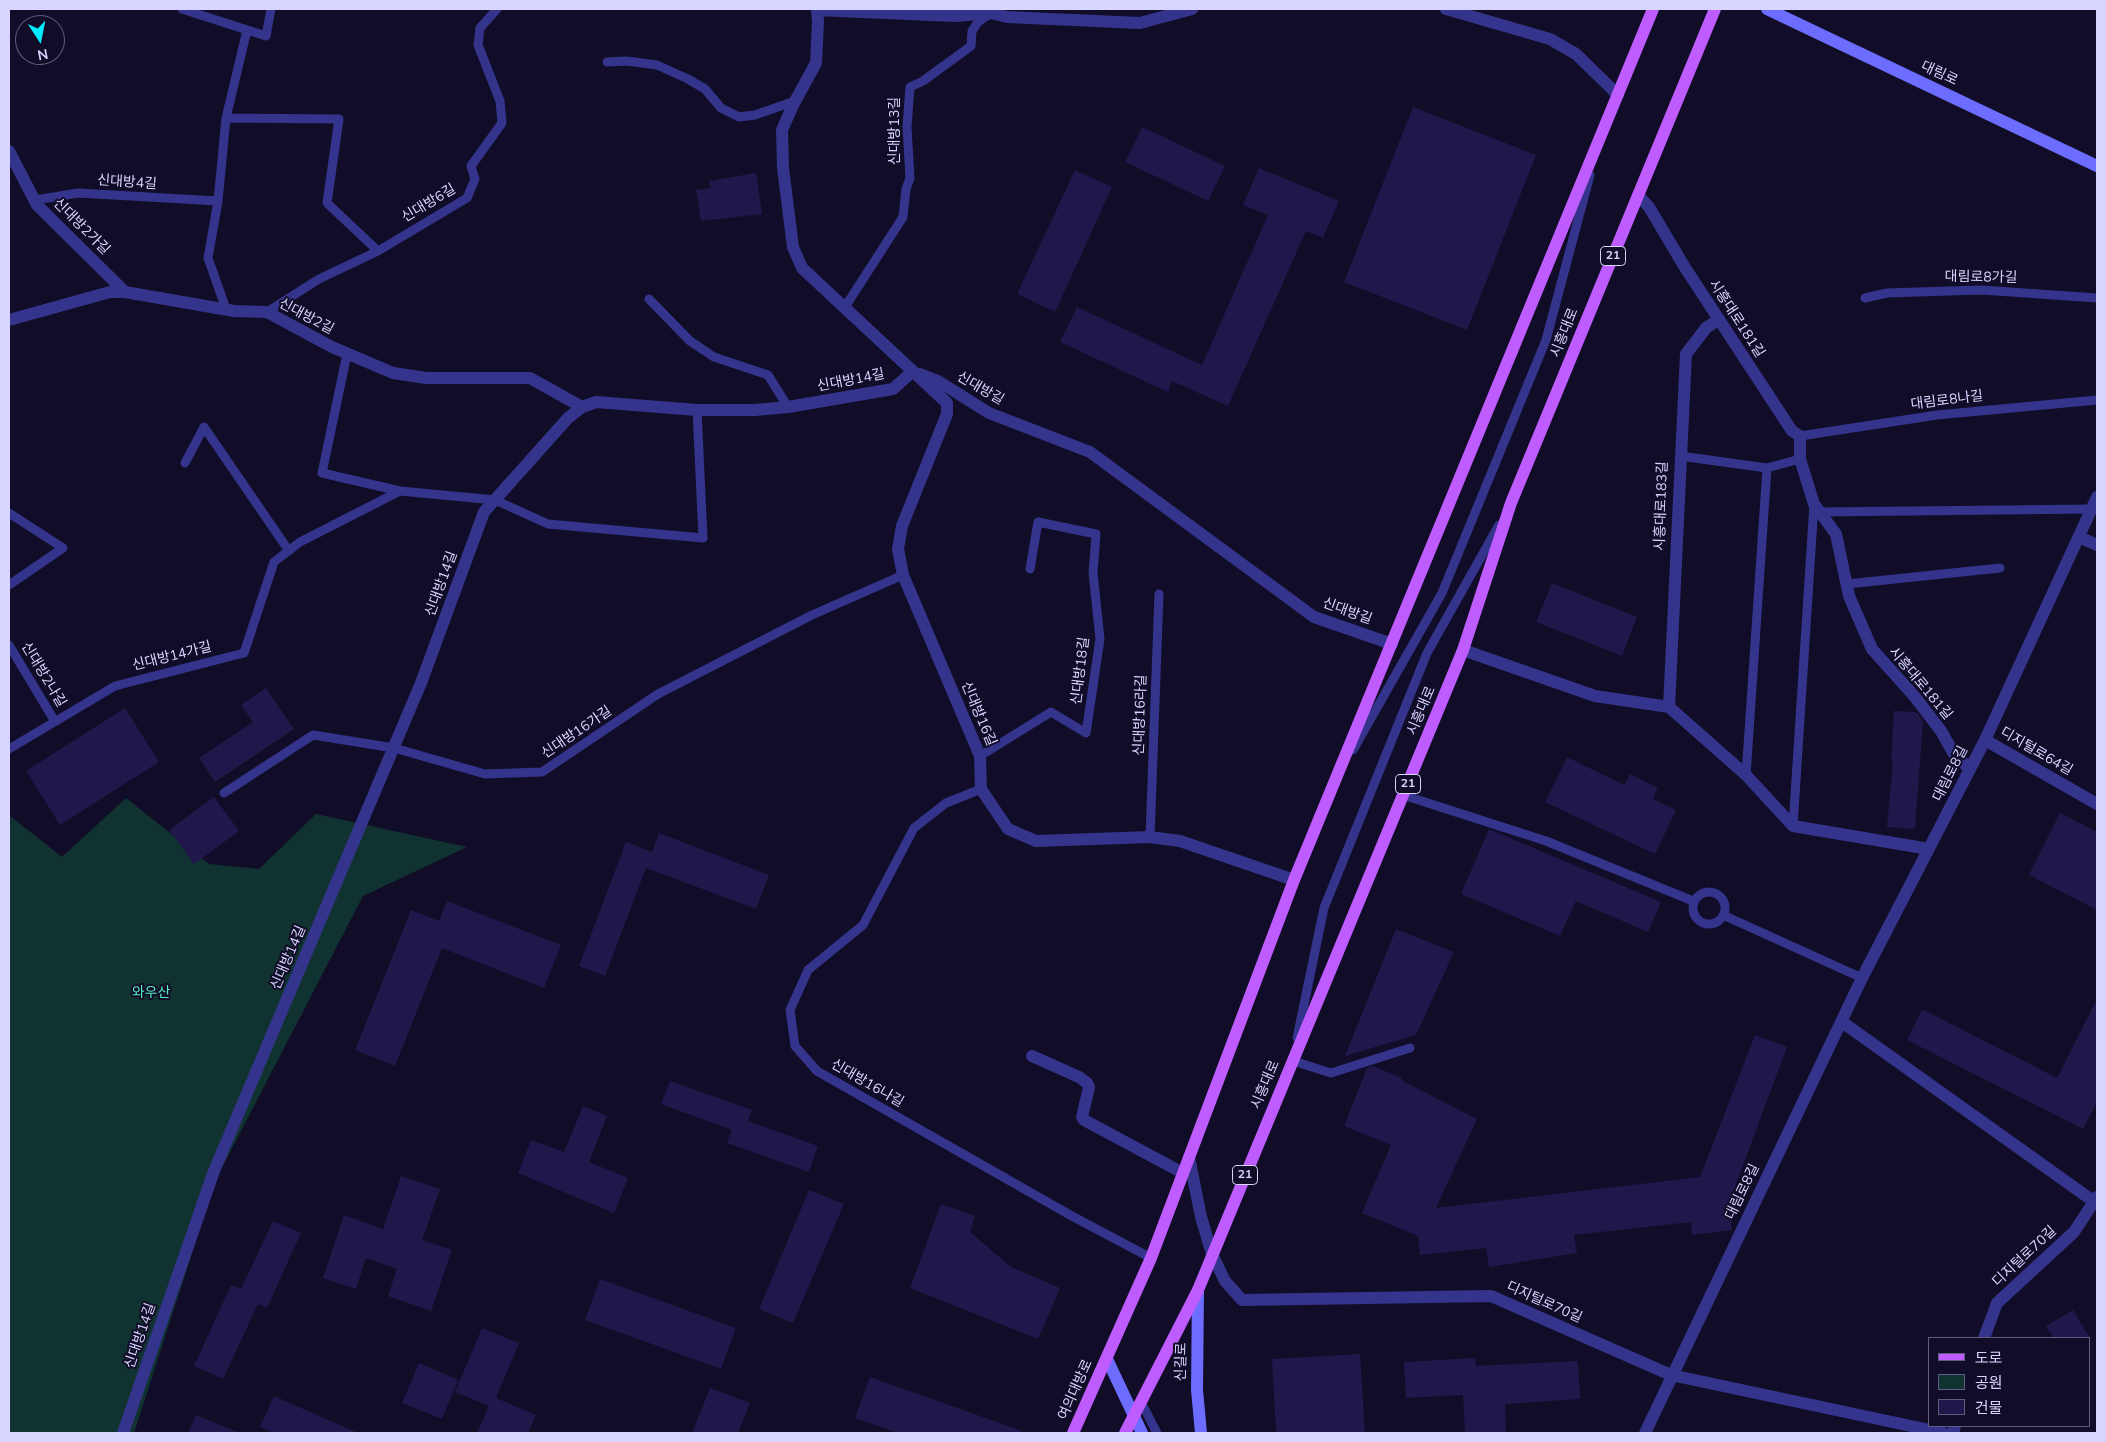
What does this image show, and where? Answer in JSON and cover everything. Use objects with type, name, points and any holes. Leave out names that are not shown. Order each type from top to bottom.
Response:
[{"type":"main road","points":[[1107,1358],[1151,1258],[1294,880],[1653,9]]},
{"type":"main road","name":"시흥대로","points":[[1134,1417],[1198,1290],[1463,650],[1512,503],[1715,9]]},
{"type":"main road","name":"여의대방로","points":[[1073,1433],[1107,1358]]},
{"type":"main road","points":[[1125,1433],[1134,1417]]},
{"type":"street","points":[[817,9],[955,16],[991,11],[1006,17],[1140,23],[1192,9]]},
{"type":"street","name":"신대방길","points":[[817,9],[816,63],[795,101],[782,130],[783,168],[793,247],[802,268],[846,306],[913,371],[938,381],[989,413],[1090,452],[1314,617],[1392,644]]},
{"type":"street","points":[[1446,9],[1550,39],[1576,54],[1618,95]]},
{"type":"street","name":"대림로","points":[[1767,9],[2097,166]]},
{"type":"street","name":"신대방2가길","points":[[9,151],[37,205],[125,292]]},
{"type":"street","name":"시흥대로181길","points":[[1638,195],[1649,207],[1792,431],[1800,436],[1800,459],[1817,508],[1836,534],[1847,584],[1858,619],[1872,649],[1915,697],[1941,731],[1954,754],[1970,769]]},
{"type":"street","name":"신대방2길","points":[[9,320],[110,292],[125,292],[226,309],[267,312],[347,354],[393,372],[426,378],[530,378],[582,407]]},
{"type":"street","name":"시흥대로183길","points":[[1669,707],[1686,354],[1706,328],[1719,319]]},
{"type":"street","name":"신대방14길","points":[[123,1433],[214,1171],[421,683],[484,512],[568,418],[582,407],[596,402],[697,410],[755,410],[788,407],[893,389],[913,371]]},
{"type":"street","name":"신대방16길","points":[[913,371],[942,395],[947,403],[948,414],[902,526],[898,549],[903,575],[980,756],[981,789]]},
{"type":"street","name":"대림로8길","points":[[1644,1433],[1862,978],[1985,740],[2097,497]]},
{"type":"street","points":[[2079,537],[2097,545]]},
{"type":"street","points":[[1463,650],[1596,696],[1669,707],[1746,775],[1794,826],[1929,849]]},
{"type":"street","name":"디지털로64길","points":[[1985,740],[2097,804]]},
{"type":"street","points":[[981,789],[1008,829],[1036,841],[1150,837],[1180,842],[1294,880]]},
{"type":"street","points":[[1842,1022],[2096,1200]]},
{"type":"street","points":[[1032,1056],[1079,1077],[1087,1083],[1089,1087],[1082,1117],[1084,1120],[1182,1173]]},
{"type":"street","name":"디지털로70길","points":[[1189,1157],[1212,1254],[1225,1281],[1242,1300],[1491,1296],[1672,1376],[1944,1433]]},
{"type":"street","name":"디지털로70길","points":[[1984,1337],[1997,1303],[2074,1232],[2096,1200]]},
{"type":"street","name":"신길로","points":[[1198,1290],[1197,1390],[1201,1433]]},
{"type":"street","points":[[1107,1358],[1142,1433]]},
{"type":"lane","points":[[182,9],[266,36],[271,9]]},
{"type":"lane","name":"신대방6길","points":[[267,312],[319,279],[378,251],[467,198],[475,179],[471,166],[502,123],[500,101],[478,45],[480,28],[497,9]]},
{"type":"lane","name":"신대방13길","points":[[846,306],[903,218],[906,189],[910,178],[907,127],[910,87],[923,81],[971,46],[972,31],[978,22],[991,11]]},
{"type":"lane","points":[[226,309],[208,258],[218,202],[226,118],[247,30]]},
{"type":"lane","points":[[607,62],[627,61],[657,66],[688,78],[705,89],[721,108],[739,117],[755,115],[795,101]]},
{"type":"lane","points":[[226,118],[339,119],[327,203],[378,251]]},
{"type":"lane","points":[[1336,778],[1442,594],[1546,340],[1599,141]]},
{"type":"lane","name":"신대방4길","points":[[35,200],[78,193],[218,202]]},
{"type":"lane","name":"대림로8가길","points":[[1865,298],[1887,293],[1982,290],[2097,298]]},
{"type":"lane","points":[[649,299],[690,341],[714,358],[768,375],[788,407]]},
{"type":"lane","points":[[347,354],[322,473],[400,491],[495,500],[548,524],[703,538],[697,410]]},
{"type":"lane","name":"대림로8나길","points":[[1800,436],[1937,415],[2097,400]]},
{"type":"lane","points":[[185,463],[204,427],[289,551]]},
{"type":"lane","points":[[1680,456],[1767,468],[1800,459]]},
{"type":"lane","points":[[1746,775],[1767,468]]},
{"type":"lane","name":"신대방14가길","points":[[9,749],[54,720],[115,686],[244,653],[274,562],[300,542],[400,491]]},
{"type":"lane","points":[[1410,1048],[1331,1072],[1293,1061],[1324,908],[1427,653],[1512,503]]},
{"type":"lane","points":[[1794,826],[1817,508],[2092,509]]},
{"type":"lane","points":[[9,513],[63,548],[9,585]]},
{"type":"lane","name":"신대방18길","points":[[980,756],[1051,712],[1086,733],[1100,639],[1093,573],[1096,534],[1038,522],[1030,569]]},
{"type":"lane","points":[[1847,584],[2000,568]]},
{"type":"lane","name":"신대방16가길","points":[[224,793],[313,735],[394,748],[485,774],[542,772],[658,694],[812,615],[903,575]]},
{"type":"lane","name":"신대방16라길","points":[[1150,837],[1159,594]]},
{"type":"lane","name":"신대방2나길","points":[[9,645],[54,720]]},
{"type":"lane","name":"신대방16나길","points":[[981,789],[946,803],[914,828],[863,925],[808,970],[790,1010],[795,1046],[817,1071],[1070,1215],[1151,1258]]},
{"type":"lane","points":[[1403,795],[1546,841],[1693,901]]},
{"type":"lane","points":[[1712,891],[1717,893],[1724,902],[1723,915],[1714,923],[1703,923],[1693,912],[1693,901],[1701,893],[1712,891]]},
{"type":"lane","points":[[1723,915],[1862,978]]},
{"type":"lane","points":[[1141,1402],[1157,1433]]},
{"type":"green space","name":"와우산","points":[[126,798],[209,864],[259,869],[316,814],[467,847],[363,896],[216,1179],[134,1433],[9,1433],[9,815],[62,857]]},
{"type":"building","points":[[1413,107],[1536,155],[1467,330],[1344,282]]},
{"type":"building","points":[[1142,127],[1225,166],[1208,201],[1125,162]]},
{"type":"building","points":[[1259,168],[1339,201],[1323,238],[1306,231],[1228,406],[1172,381],[1168,392],[1060,342],[1077,307],[1202,365],[1268,215],[1243,205]]},
{"type":"building","points":[[1075,170],[1112,187],[1055,312],[1017,294]]},
{"type":"building","points":[[756,173],[762,214],[701,221],[696,190],[711,188],[709,181]]},
{"type":"building","points":[[1552,583],[1637,617],[1622,656],[1536,622]]},
{"type":"building","points":[[266,688],[294,729],[215,782],[199,758],[253,722],[241,705]]},
{"type":"building","points":[[125,708],[159,762],[60,825],[26,771]]},
{"type":"building","points":[[1894,711],[1916,712],[1923,721],[1915,829],[1887,827],[1893,761],[1891,761]]},
{"type":"building","points":[[1567,757],[1624,785],[1630,774],[1658,788],[1653,799],[1676,810],[1655,854],[1545,802]]},
{"type":"building","points":[[214,797],[239,831],[194,864],[169,830]]},
{"type":"building","points":[[2060,813],[2097,832],[2097,910],[2029,875]]},
{"type":"building","points":[[1489,829],[1661,902],[1648,932],[1576,901],[1560,936],[1461,894]]},
{"type":"building","points":[[659,833],[769,875],[756,909],[646,868],[605,976],[579,966],[626,842],[652,852]]},
{"type":"building","points":[[447,901],[561,945],[544,988],[442,948],[395,1066],[355,1050],[411,910],[439,921]]},
{"type":"building","points":[[1396,929],[1454,952],[1416,1035],[1345,1056]]},
{"type":"building","points":[[2097,999],[2097,1102],[2083,1129],[1907,1040],[1922,1009],[2057,1078]]},
{"type":"building","points":[[1755,1035],[1787,1047],[1729,1203],[1732,1230],[1692,1235],[1691,1222],[1574,1235],[1577,1253],[1489,1267],[1486,1248],[1420,1255],[1418,1236],[1362,1213],[1391,1145],[1344,1126],[1367,1068],[1373,1066],[1402,1078],[1401,1080],[1477,1119],[1436,1208],[1700,1177]]},
{"type":"building","points":[[670,1081],[752,1110],[748,1121],[818,1146],[809,1172],[727,1143],[732,1130],[661,1104]]},
{"type":"building","points":[[583,1106],[607,1116],[589,1162],[628,1178],[614,1213],[518,1173],[531,1140],[564,1152]]},
{"type":"building","points":[[401,1176],[440,1189],[422,1240],[452,1250],[431,1311],[388,1296],[397,1269],[366,1258],[356,1289],[323,1278],[344,1215],[383,1229]]},
{"type":"building","points":[[809,1190],[844,1204],[793,1323],[759,1309]]},
{"type":"building","points":[[941,1204],[975,1216],[970,1232],[1011,1267],[1060,1288],[1038,1339],[910,1288]]},
{"type":"building","points":[[273,1221],[301,1233],[267,1308],[258,1304],[223,1379],[194,1366],[231,1285],[241,1289]]},
{"type":"building","points":[[600,1279],[736,1328],[721,1369],[585,1320]]},
{"type":"building","points":[[2073,1310],[2089,1337],[2052,1337],[2046,1326]]},
{"type":"building","points":[[482,1328],[519,1343],[496,1398],[536,1415],[528,1433],[477,1433],[489,1406],[455,1392]]},
{"type":"building","points":[[1360,1354],[1365,1433],[1276,1433],[1272,1359]]},
{"type":"building","points":[[1475,1358],[1476,1366],[1578,1361],[1580,1399],[1505,1404],[1506,1433],[1465,1433],[1463,1395],[1406,1398],[1404,1362]]},
{"type":"building","points":[[419,1363],[458,1380],[442,1419],[402,1403]]},
{"type":"building","points":[[870,1377],[1022,1431],[1022,1433],[898,1433],[855,1418]]},
{"type":"building","points":[[710,1388],[750,1403],[738,1433],[692,1433]]},
{"type":"building","points":[[274,1396],[358,1433],[274,1433],[260,1427]]},
{"type":"building","points":[[196,1415],[240,1433],[188,1433]]}]
